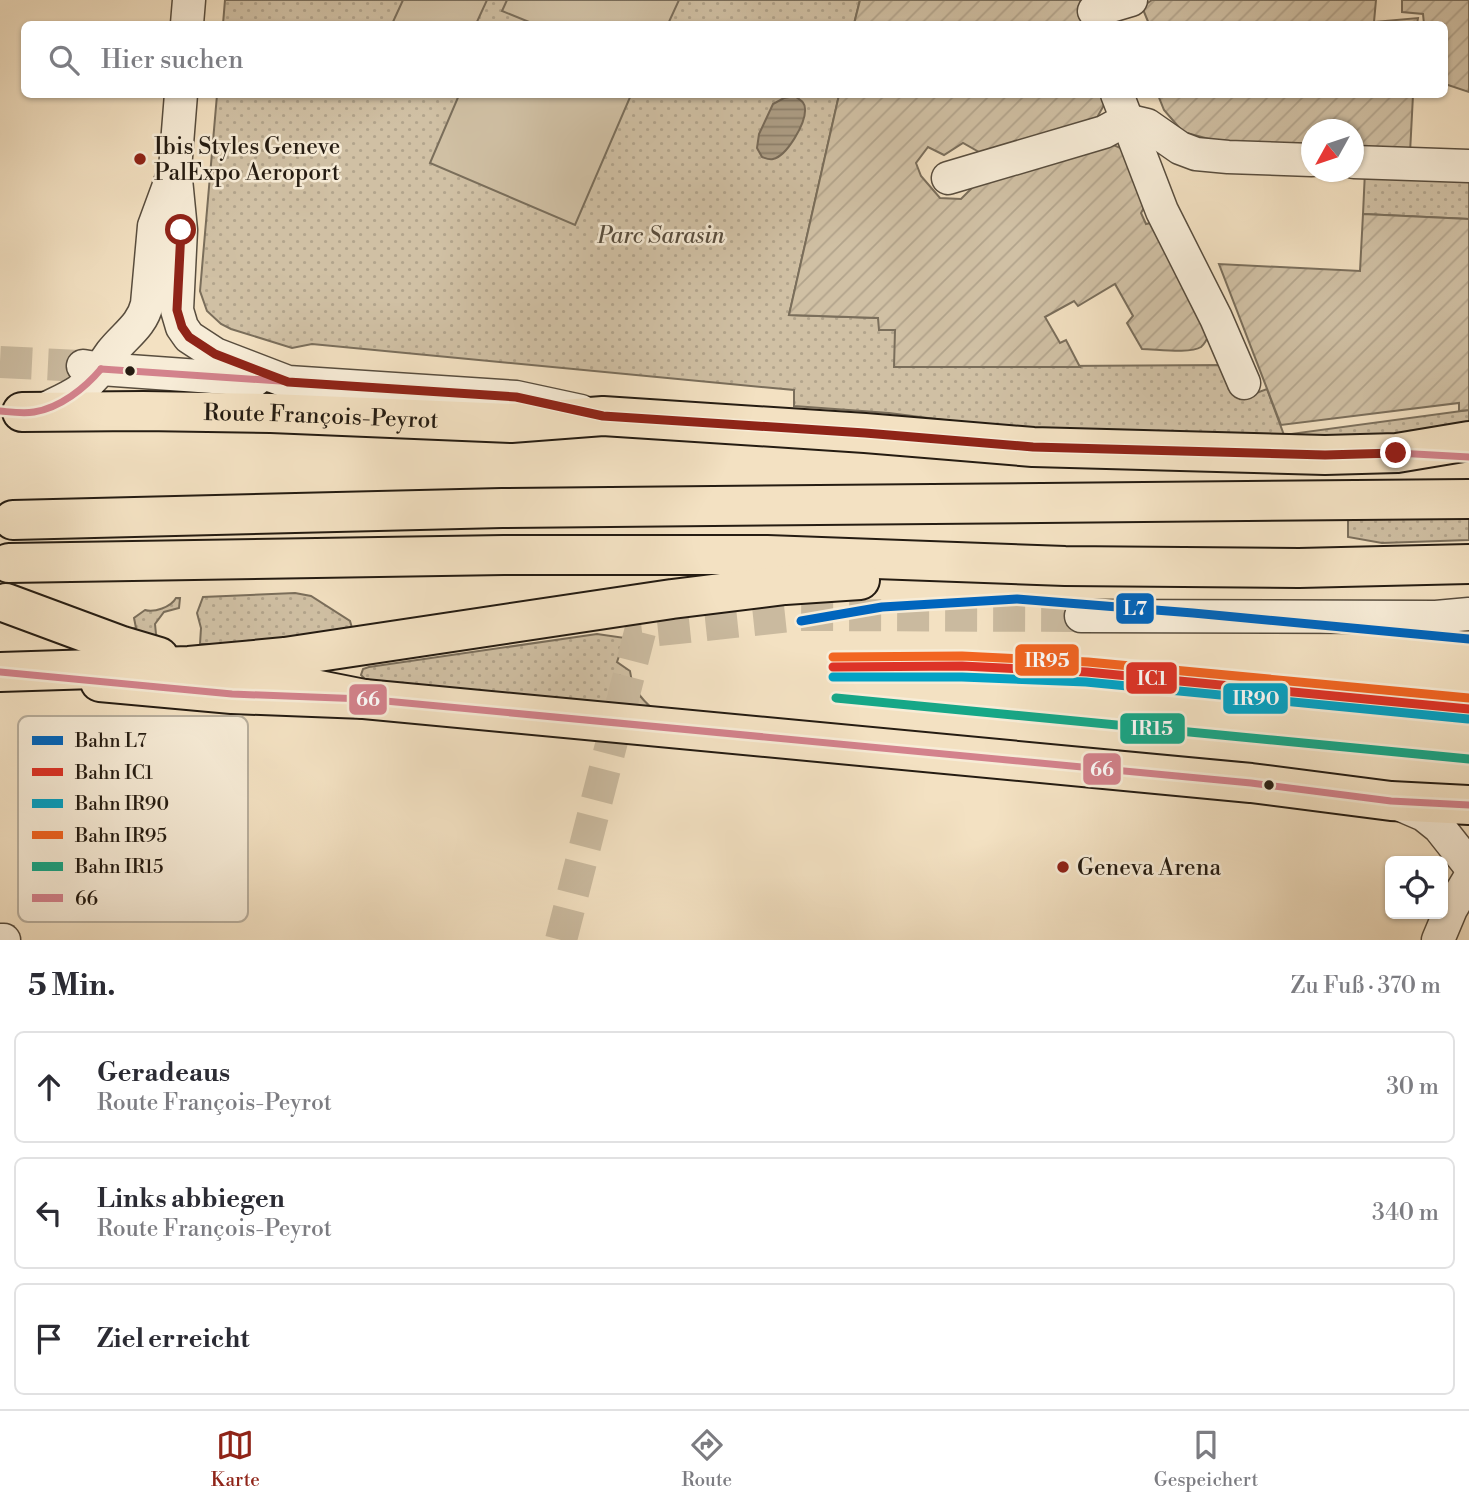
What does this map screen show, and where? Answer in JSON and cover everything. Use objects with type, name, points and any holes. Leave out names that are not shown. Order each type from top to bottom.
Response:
[{"type":"main road","name":"Route François-Peyrot","points":[[30,412],[271,413],[511,423],[603,416],[1033,447],[1325,455],[1396,453],[1469,440]]},
{"type":"main road","points":[[1396,453],[1469,457]]},
{"type":"main road","points":[[13,520],[516,508],[1469,499]]},
{"type":"main road","points":[[9,563],[504,555],[767,555],[1065,566],[1286,568],[1469,564]]},
{"type":"main road","points":[[0,672],[189,666],[285,657],[672,599],[772,587],[1065,566]]},
{"type":"main road","points":[[6,603],[122,646],[189,666],[365,699]]},
{"type":"main road","points":[[0,672],[233,694],[365,699],[1251,783],[1391,801],[1469,805]]},
{"type":"street","points":[[187,21],[189,0]]},
{"type":"street","points":[[1094,12],[1131,0]]},
{"type":"street","points":[[175,169],[154,226],[145,313],[140,322],[180,322],[177,310],[181,230],[175,169],[181,98]]},
{"type":"street","points":[[1122,107],[1181,148],[1196,154],[1301,160]]},
{"type":"street","points":[[948,178],[1104,132],[1122,107]]},
{"type":"street","points":[[1122,107],[1162,211],[1216,318],[1244,383]]},
{"type":"street","points":[[1364,162],[1469,166]]},
{"type":"street","name":"Route François-Peyrot","points":[[30,412],[76,393],[93,380],[91,368],[112,352],[140,322]]},
{"type":"street","name":"Route François-Peyrot","points":[[180,322],[189,337],[215,354],[288,382],[516,397],[603,416]]},
{"type":"street","points":[[91,368],[288,382]]},
{"type":"street","points":[[1081,616],[1436,617],[1469,614]]},
{"type":"street","points":[[1391,801],[1424,815],[1439,827],[1469,865]]},
{"type":"street","points":[[1438,940],[1451,909],[1469,879]]},
{"type":"green space","points":[[225,0],[860,0],[855,21],[223,21]]},
{"type":"green space","points":[[403,0],[487,0],[477,21],[393,21]]},
{"type":"green space","points":[[507,0],[679,0],[669,21],[527,21],[502,11]]},
{"type":"green space","points":[[860,0],[1080,0],[1086,21],[855,21]]},
{"type":"green space","points":[[1152,0],[1376,0],[1374,21],[1148,21],[1142,7]]},
{"type":"green space","points":[[1402,0],[1469,0],[1469,92],[1448,85],[1448,21],[1424,21],[1423,14],[1402,12]]},
{"type":"green space","points":[[1418,18],[1418,21],[1385,21]]},
{"type":"green space","name":"Parc Sarasin","points":[[217,98],[838,98],[789,315],[879,318],[895,329],[895,367],[1225,365],[1240,399],[1267,389],[1284,435],[1469,410],[1469,432],[1372,440],[1029,431],[889,413],[794,406],[794,390],[312,344],[292,348],[221,324],[207,311],[200,291]]},
{"type":"green space","points":[[458,98],[630,98],[575,225],[430,163]]},
{"type":"green space","points":[[838,98],[1108,98],[1094,123],[986,156],[963,143],[944,155],[928,147],[916,163],[921,176],[940,198],[961,199],[981,179],[1111,144],[1123,149],[1146,204],[1141,213],[1146,224],[1155,222],[1210,332],[1206,342],[1196,349],[1142,349],[1127,323],[1133,316],[1115,284],[1078,306],[1074,301],[1045,317],[1060,343],[1066,340],[1080,367],[894,367],[895,330],[879,330],[878,318],[789,315]]},
{"type":"green space","points":[[1159,98],[1413,98],[1410,153],[1364,150],[1364,119],[1301,119],[1301,146],[1224,143],[1183,132],[1164,110]]},
{"type":"green space","points":[[1365,171],[1469,176],[1469,219],[1363,214]]},
{"type":"green space","points":[[1363,214],[1469,219],[1469,410],[1459,411],[1459,403],[1281,425],[1219,264],[1360,271]]},
{"type":"green space","points":[[1469,515],[1469,540],[1382,543],[1348,537],[1348,519]]},
{"type":"green space","points":[[295,593],[311,596],[350,621],[352,628],[245,644],[200,644],[201,628],[197,613],[203,597]]},
{"type":"green space","points":[[180,598],[179,608],[164,612],[155,624],[159,640],[129,629],[136,628],[134,618],[145,610],[162,608]]},
{"type":"green space","points":[[597,634],[625,638],[617,662],[630,671],[637,692],[653,709],[366,680],[361,675],[363,669],[369,667]]},
{"type":"shaded area","points":[[784,98],[798,98],[805,107],[799,130],[790,146],[778,157],[767,159],[762,157],[757,148],[759,134],[773,104]]},
{"type":"tunnel","points":[[0,362],[81,366]]},
{"type":"tunnel","points":[[561,940],[640,632],[801,615],[1081,616]]},
{"type":"rail line","name":"L7","points":[[801,621],[882,607],[1017,599],[1469,639]]},
{"type":"rail line","name":"IR95","points":[[833,657],[962,656],[1088,662],[1469,698]]},
{"type":"rail line","name":"IC1","points":[[833,667],[962,666],[1087,672],[1469,709]]},
{"type":"rail line","name":"IR90","points":[[833,677],[962,677],[1086,682],[1468,719]]},
{"type":"rail line","name":"IR15","points":[[836,698],[1469,759]]},
{"type":"transit line","name":"66","points":[[101,369],[516,397],[603,416],[1033,447],[1325,455],[1397,453],[1469,457]]},
{"type":"transit line","name":"66","points":[[0,411],[30,413],[44,410],[80,390],[101,369]]},
{"type":"transit line","name":"66","points":[[0,672],[232,694],[364,699],[1251,783],[1391,801],[1469,805]]},
{"type":"place","name":"Ibis Styles Geneve PalExpo Aeroport","points":[[140,159]]},
{"type":"place","name":"Geneva Arena","points":[[1063,867]]},
{"type":"route","points":[[181,230],[177,310],[182,327],[189,337],[215,354],[288,382],[516,397],[603,416],[1033,447],[1325,455],[1396,453]]}]
